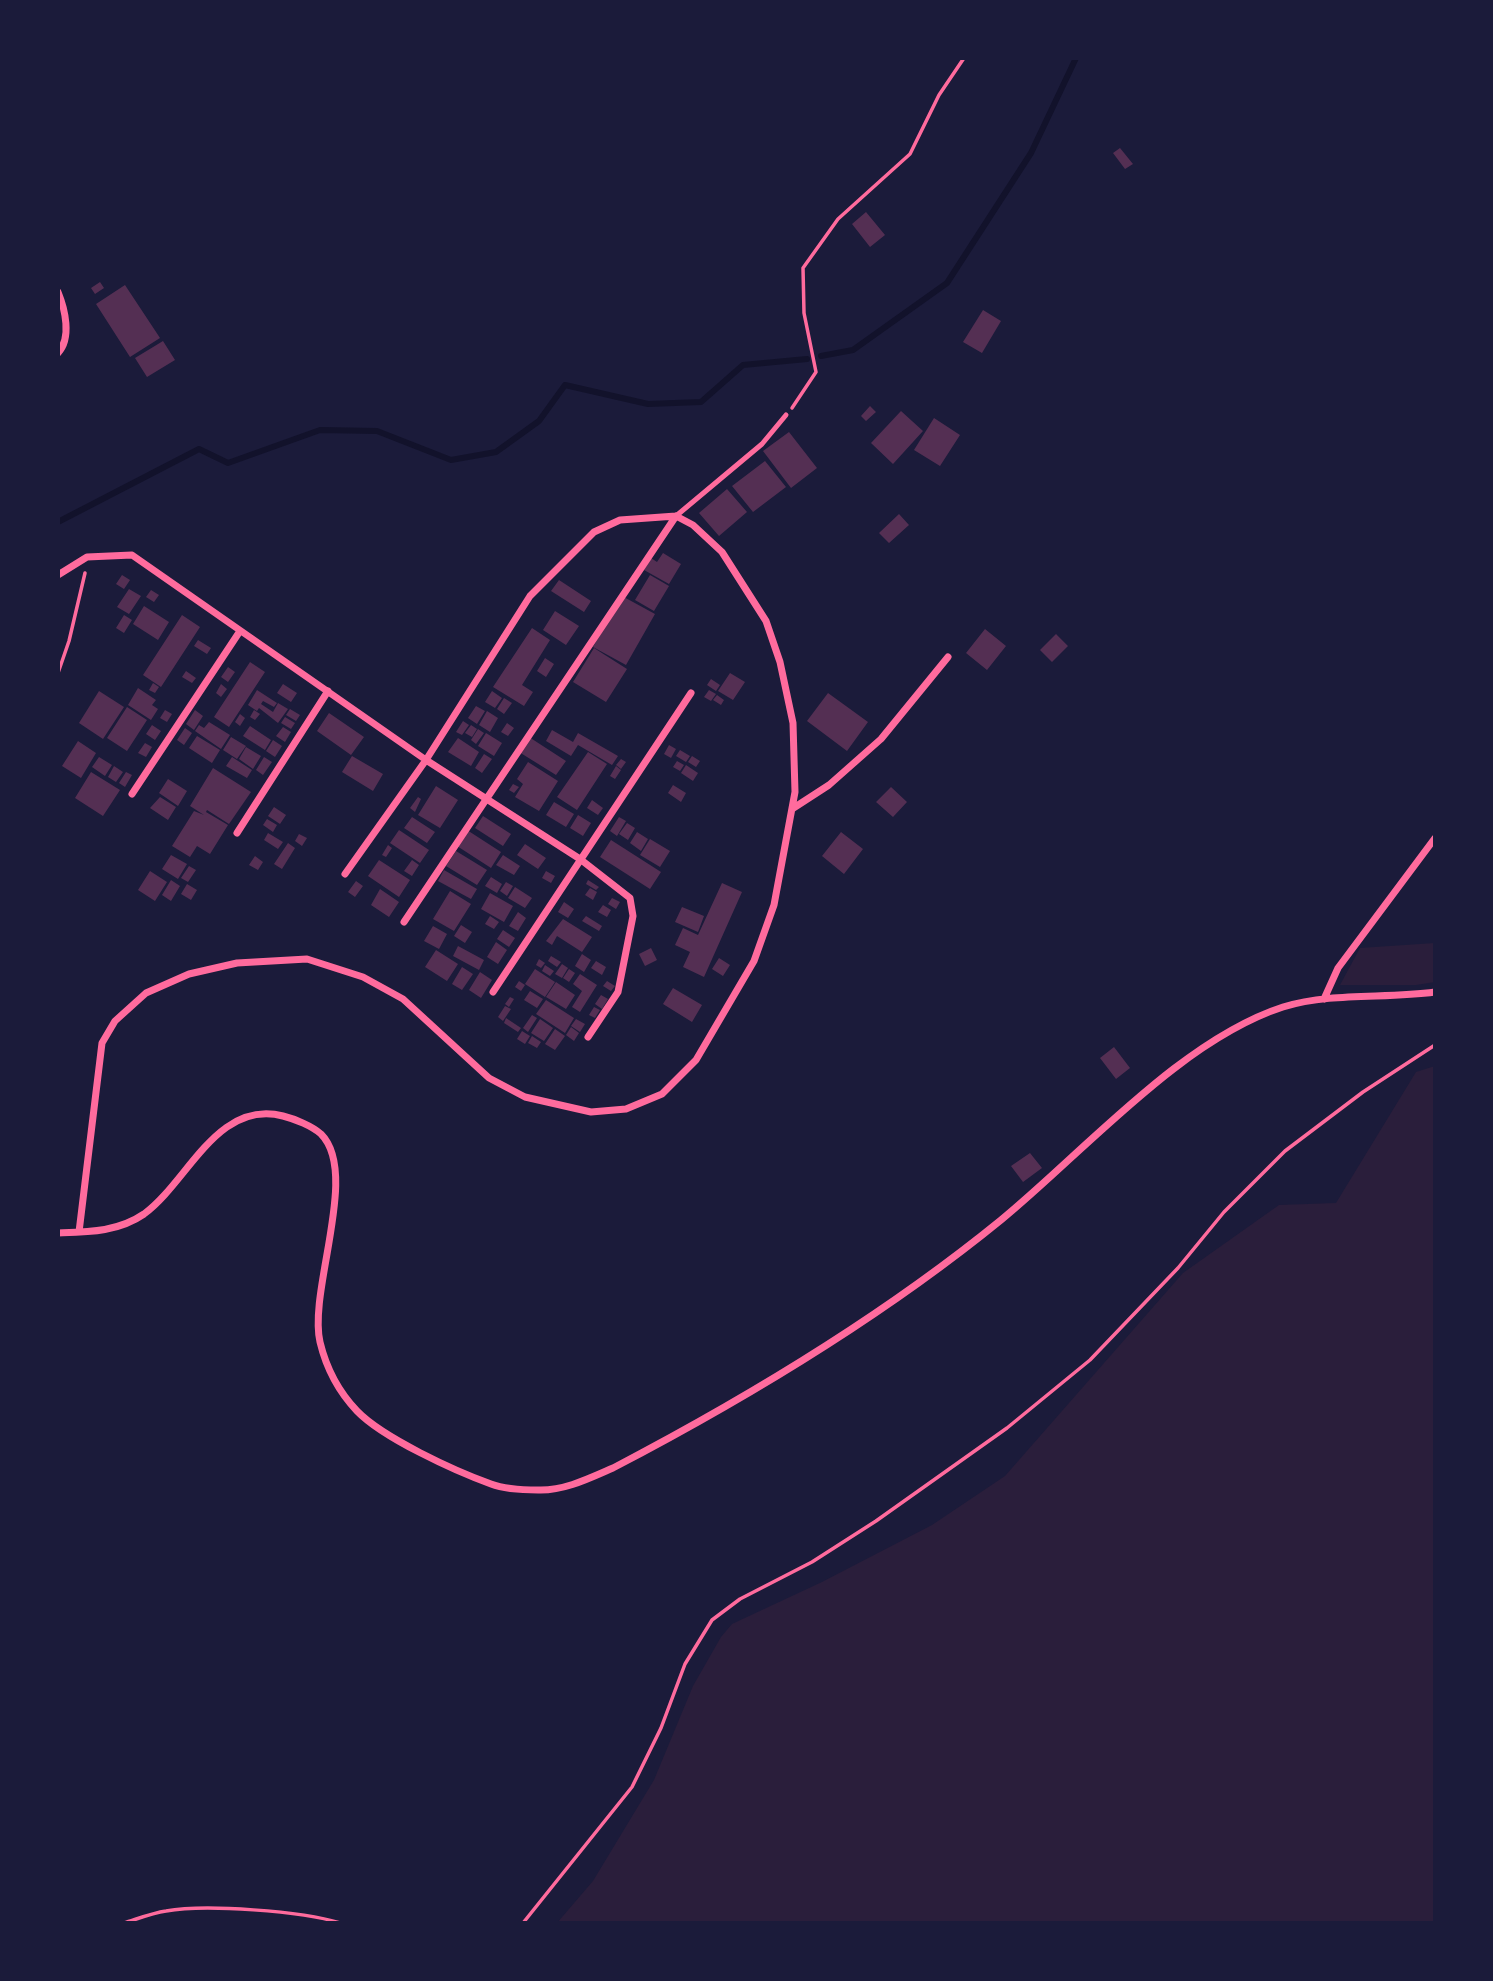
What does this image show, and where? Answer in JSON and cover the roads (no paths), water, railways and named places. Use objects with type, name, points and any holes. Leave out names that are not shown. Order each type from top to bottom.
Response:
[{"type":"street","points":[[58,292],[67,325],[62,349],[58,353]]},
{"type":"street","points":[[404,922],[676,516]]},
{"type":"street","points":[[79,1232],[102,1042],[115,1021],[146,993],[189,974],[237,964],[307,959],[363,976],[403,999],[489,1078],[525,1097],[592,1112],[626,1109],[662,1094],[696,1060],[754,961],[774,905],[795,792],[793,723],[780,662],[766,621],[722,552],[693,525],[676,516],[620,520],[594,532],[530,596],[426,760],[345,874]]},
{"type":"street","points":[[58,575],[87,557],[132,555],[426,760],[580,859],[630,898],[633,916],[618,992],[588,1037]]},
{"type":"street","points":[[132,794],[240,631]]},
{"type":"street","points":[[792,808],[829,785],[881,739],[948,657]]},
{"type":"street","points":[[237,833],[328,691]]},
{"type":"street","points":[[494,992],[691,693]]},
{"type":"street","points":[[1324,999],[1338,968],[1435,838]]},
{"type":"street","points":[[58,1233],[117,1227],[145,1213],[223,1129],[253,1114],[282,1116],[309,1126],[323,1135],[337,1191],[319,1311],[319,1340],[332,1377],[357,1412],[425,1454],[493,1486],[540,1491],[579,1483],[613,1468],[832,1343],[1000,1220],[1197,1052],[1237,1027],[1272,1012],[1324,999],[1435,992]]},
{"type":"lane","points":[[676,516],[762,444],[786,415]]},
{"type":"waterway","points":[[821,356],[853,350],[947,283],[1031,153],[1076,58]]},
{"type":"waterway","points":[[58,522],[199,449],[228,463],[320,430],[377,431],[451,460],[496,452],[539,421],[565,385],[648,404],[701,402],[743,365],[807,359]]}]
